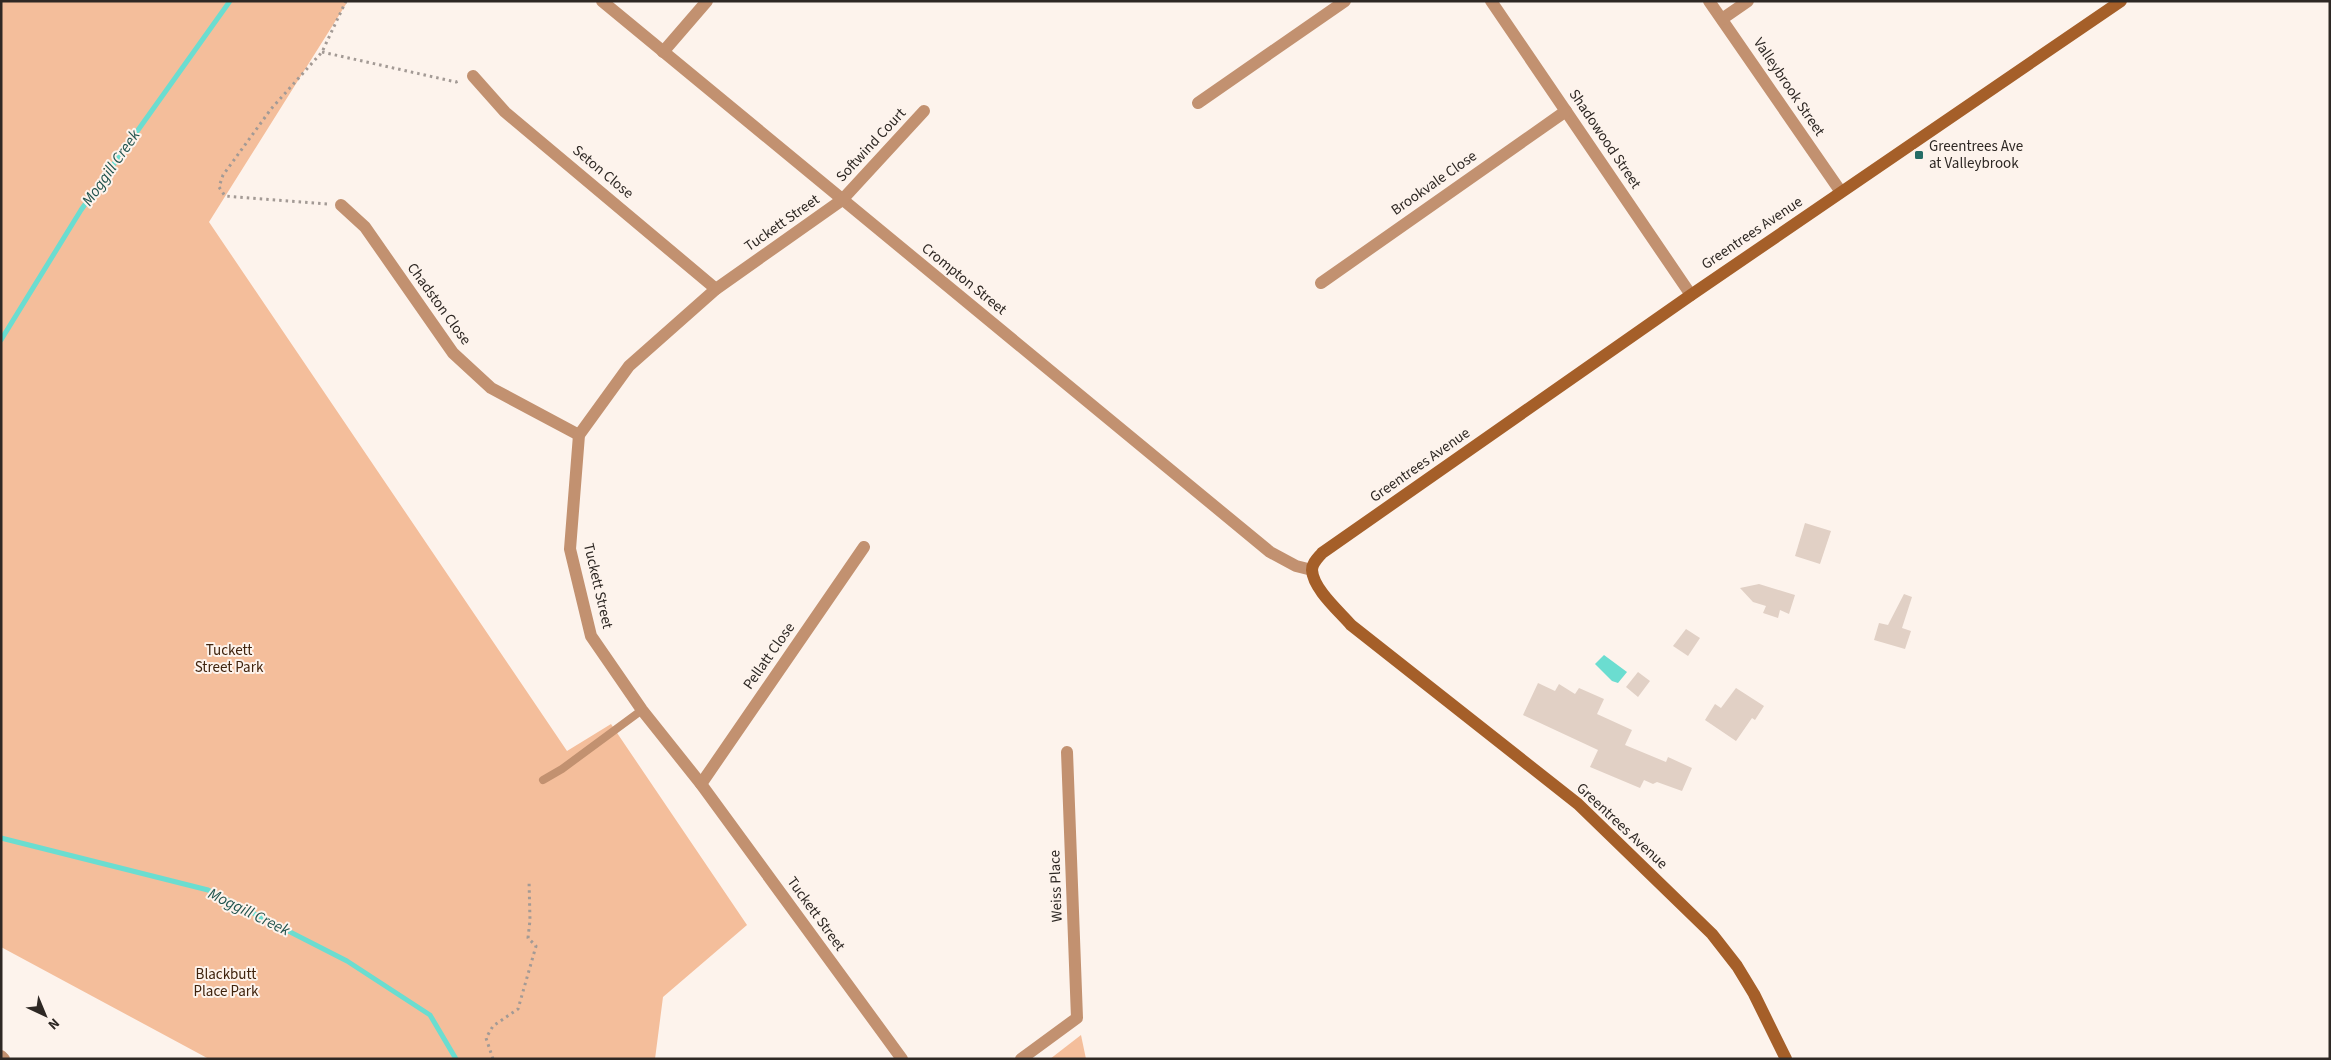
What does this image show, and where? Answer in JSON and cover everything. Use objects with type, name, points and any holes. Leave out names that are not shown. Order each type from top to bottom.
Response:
[{"type":"street","name":"Crompton Street","points":[[602,1],[1270,552],[1296,566],[1312,570]]},
{"type":"street","points":[[663,52],[707,1]]},
{"type":"street","points":[[1198,103],[1345,1]]},
{"type":"street","name":"Shadowood Street","points":[[1490,1],[1691,295]]},
{"type":"street","name":"Valleybrook Street","points":[[1709,1],[1841,192]]},
{"type":"street","points":[[1722,19],[1748,1]]},
{"type":"street","name":"Greentrees Avenue","points":[[1786,1059],[1745,980],[1712,934],[1578,804],[1351,625],[1321,592],[1312,570],[1322,553],[1691,295],[2121,1]]},
{"type":"street","name":"Seton Close","points":[[473,76],[505,112],[716,289]]},
{"type":"street","name":"Softwind Court","points":[[842,200],[924,111]]},
{"type":"street","name":"Brookvale Close","points":[[1321,283],[1566,111]]},
{"type":"street","name":"Tuckett Street","points":[[842,200],[716,289],[629,366],[579,434],[570,549],[591,636],[642,710],[701,784],[902,1059]]},
{"type":"street","name":"Chadston Close","points":[[340,205],[365,227],[453,353],[490,388],[579,434]]},
{"type":"street","name":"Pellatt Close","points":[[701,784],[864,547]]},
{"type":"street","name":"Weiss Place","points":[[1021,1059],[1077,1018],[1067,752]]},
{"type":"lane","points":[[543,780],[562,770],[642,710]]},
{"type":"path","points":[[340,205],[224,196],[220,187],[223,175],[271,109],[322,52],[346,1]]},
{"type":"path","points":[[322,52],[456,82],[473,76]]},
{"type":"path","points":[[493,1059],[486,1038],[493,1026],[518,1009],[536,946],[528,938],[530,920],[529,880]]},
{"type":"green space","name":"Tuckett Street Park","points":[[1,1],[348,1],[209,222],[567,751],[611,724],[747,925],[663,997],[655,1059],[209,1059],[1,947]]},
{"type":"green space","points":[[1081,1035],[1086,1059],[1050,1059]]},
{"type":"water","points":[[1604,655],[1627,672],[1618,683],[1612,681],[1595,664]]},
{"type":"building","points":[[1805,523],[1831,531],[1820,564],[1795,556]]},
{"type":"building","points":[[1759,584],[1795,595],[1789,614],[1780,610],[1778,618],[1763,613],[1766,606],[1753,602],[1740,588]]},
{"type":"building","points":[[1904,594],[1912,597],[1902,628],[1911,631],[1905,649],[1874,640],[1879,623],[1888,625]]},
{"type":"building","points":[[1686,629],[1700,638],[1688,656],[1673,646]]},
{"type":"building","points":[[1638,672],[1650,681],[1638,697],[1626,687]]},
{"type":"building","points":[[1538,683],[1555,691],[1559,684],[1575,694],[1579,688],[1604,699],[1597,714],[1632,730],[1625,745],[1666,762],[1668,757],[1692,768],[1682,791],[1657,782],[1653,784],[1644,780],[1640,788],[1590,767],[1598,750],[1523,715]]},
{"type":"building","points":[[1736,688],[1764,706],[1755,720],[1752,718],[1736,741],[1705,720],[1715,704],[1721,708]]},
{"type":"waterway","name":"Moggill Creek","points":[[1,340],[81,210],[230,1]]},
{"type":"waterway","name":"Moggill Creek","points":[[1,838],[208,890],[347,961],[430,1015],[456,1059]]},
{"type":"place","name":"Greentrees Ave at Valleybrook","points":[[1919,155]]},
{"type":"park label","name":"Blackbutt Place Park","points":[[226,982]]}]
